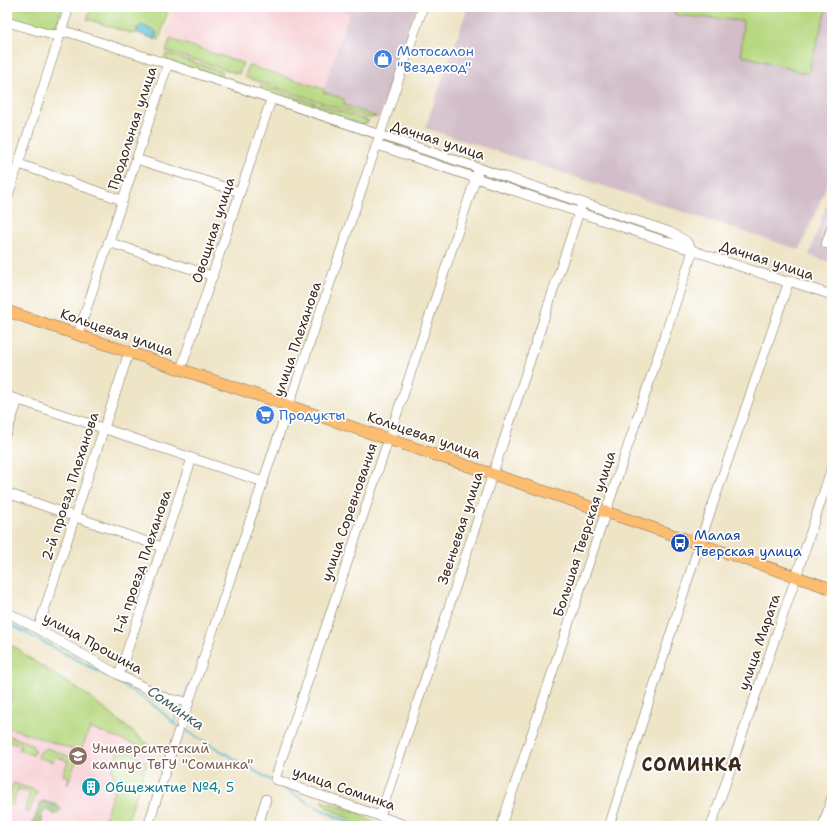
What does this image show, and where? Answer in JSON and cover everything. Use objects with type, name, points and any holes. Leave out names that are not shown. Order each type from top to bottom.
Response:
[{"type":"main road","name":"Кольцевая улица","points":[[7,311],[832,589]]},
{"type":"street","points":[[7,199],[69,7]]},
{"type":"street","name":"улица Плеханова","points":[[148,826],[179,728],[189,703],[423,7]]},
{"type":"street","name":"Дачная улица","points":[[7,22],[52,35],[68,32],[168,64],[271,100],[479,168],[693,251],[832,295]]},
{"type":"street","name":"Продольная улица","points":[[78,334],[168,64]]},
{"type":"street","name":"Овощная улица","points":[[182,369],[271,100]]},
{"type":"street","name":"Дачная улица","points":[[377,145],[476,178],[580,208]]},
{"type":"street","points":[[136,159],[240,192]]},
{"type":"street","name":"Продольная улица","points":[[19,164],[122,200]]},
{"type":"street","name":"улица Соревнования","points":[[276,774],[479,168]]},
{"type":"street","name":"Звеньевая улица","points":[[380,816],[580,208]]},
{"type":"street","points":[[826,244],[832,227]]},
{"type":"street","points":[[108,242],[213,276]]},
{"type":"street","name":"Большая Тверская улица","points":[[501,826],[693,251]]},
{"type":"street","points":[[609,826],[700,544],[790,281]]},
{"type":"street","name":"2-й проезд Плеханова","points":[[38,629],[129,352]]},
{"type":"street","points":[[7,396],[263,482]]},
{"type":"street","points":[[7,432],[18,400]]},
{"type":"street","name":"1-й проезд Плеханова","points":[[119,675],[192,458]]},
{"type":"street","name":"улица Марата","points":[[710,826],[796,577],[832,467]]},
{"type":"street","points":[[7,493],[162,547]]},
{"type":"street","name":"улица Прошина","points":[[7,612],[119,675],[168,699],[189,703]]},
{"type":"street","name":"улица Соминка","points":[[276,774],[275,778],[291,785],[408,826]]},
{"type":"street","points":[[822,826],[832,797]]},
{"type":"street","points":[[258,826],[266,799]]},
{"type":"shaded area","points":[[175,7],[335,7],[349,12],[325,89],[166,36]]},
{"type":"shaded area","points":[[335,7],[417,7],[379,117],[344,105],[345,99],[323,92],[349,13]]},
{"type":"shaded area","points":[[468,7],[832,7],[832,172],[800,250],[425,128]]},
{"type":"shaded area","points":[[832,188],[832,263],[809,255]]},
{"type":"shaded area","name":"Университетский кампус ТвГУ \"Соминка\"","points":[[7,688],[14,689],[90,728],[151,750],[126,826],[7,826]]},
{"type":"green space","points":[[7,7],[62,7],[55,30],[47,31],[7,18]]},
{"type":"green space","points":[[91,7],[169,7],[159,40],[154,39],[157,35],[137,31],[138,33],[130,33],[87,19]]},
{"type":"green space","points":[[672,7],[827,7],[808,74],[741,55],[743,21],[676,15]]},
{"type":"green space","points":[[170,39],[243,63],[239,74],[166,52]]},
{"type":"green space","points":[[165,55],[172,55],[223,72],[222,76],[220,78],[166,60]]},
{"type":"green space","points":[[248,65],[324,89],[323,92],[344,99],[344,105],[377,117],[369,118],[362,116],[245,77]]},
{"type":"green space","points":[[261,85],[369,121],[363,125],[260,92],[259,90]]},
{"type":"green space","points":[[7,643],[20,650],[26,656],[87,695],[149,745],[150,750],[90,728],[81,750],[78,751],[7,727],[7,708],[14,690],[7,688]]},
{"type":"green space","points":[[7,735],[31,744],[35,750],[33,755],[19,750],[21,745],[9,741],[7,745]]},
{"type":"green space","points":[[47,748],[75,759],[76,761],[68,784],[69,777],[63,775],[68,761],[55,756],[53,762],[38,757],[40,752]]},
{"type":"green space","points":[[122,748],[125,749],[125,751],[131,752],[132,749],[140,759],[147,762],[126,826],[94,826],[103,824],[115,787],[112,769],[118,750]]},
{"type":"green space","points":[[13,783],[37,791],[29,813],[25,811],[30,793],[18,789],[12,806],[7,804]]},
{"type":"green space","points":[[44,801],[57,805],[61,810],[54,815],[50,811],[44,811],[42,814],[42,823],[38,826],[32,826],[40,804]]},
{"type":"green space","points":[[322,801],[360,813],[378,826],[357,826],[351,820],[326,807]]},
{"type":"water","points":[[142,25],[157,32],[156,38],[154,39],[138,33],[137,28]]},
{"type":"waterway","name":"Соминка","points":[[7,623],[115,680],[156,707],[175,724],[272,781]]},
{"type":"waterway","points":[[185,698],[190,685]]},
{"type":"waterway","points":[[174,724],[176,716],[183,703]]},
{"type":"waterway","name":"Соминка","points":[[277,784],[312,805],[350,823],[353,826]]},
{"type":"place","name":"Мотосалон \"Вездеход\"","points":[[383,59]]},
{"type":"place","name":"Продукты","points":[[265,415]]},
{"type":"place","name":"Малая Тверская улица","points":[[680,543]]},
{"type":"place","name":"Университетский кампус ТвГУ \"Соминка\"","points":[[78,756]]},
{"type":"place","name":"Общежитие №4, 5","points":[[91,787]]},
{"type":"district","name":"СОМИНКА","points":[[692,765]]}]
